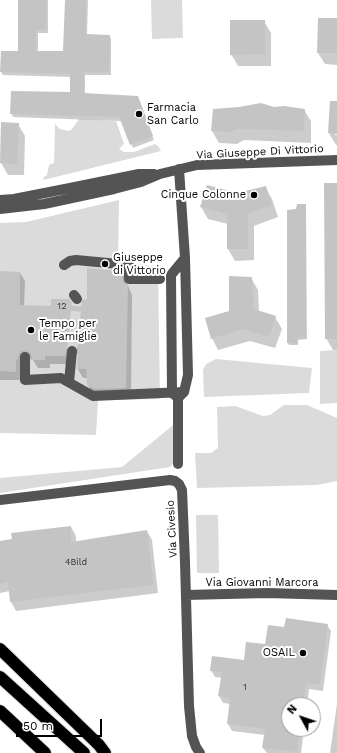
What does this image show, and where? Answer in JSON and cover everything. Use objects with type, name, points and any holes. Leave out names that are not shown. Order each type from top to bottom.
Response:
[{"type":"highway","points":[[0,648],[99,745],[105,753]]},
{"type":"highway","points":[[0,678],[84,753]]},
{"type":"highway","points":[[0,711],[45,753]]},
{"type":"street","name":"Via Giuseppe Di Vittorio","points":[[0,209],[44,204],[114,189],[141,182],[160,174],[197,165],[337,160]]},
{"type":"street","points":[[178,464],[178,394],[188,375],[185,258],[179,169]]},
{"type":"street","name":"Via Giuseppe Di Vittorio","points":[[0,200],[65,190],[139,174],[160,174]]},
{"type":"street","points":[[178,394],[172,384],[171,275],[185,258]]},
{"type":"street","points":[[64,265],[70,261],[76,260],[129,265],[129,280],[160,279]]},
{"type":"street","points":[[171,340],[187,338]]},
{"type":"street","points":[[69,382],[72,351]]},
{"type":"street","points":[[25,357],[25,380],[61,378],[93,396],[178,394]]},
{"type":"street","name":"Via Civesio","points":[[0,500],[170,480],[180,484],[182,490],[189,706],[192,736],[200,753]]},
{"type":"street","name":"Via Giovanni Marcora","points":[[186,595],[337,595]]},
{"type":"shaded area","points":[[151,0],[182,0],[183,38],[152,39]]},
{"type":"shaded area","points":[[79,119],[116,121],[124,144],[119,149],[124,152],[134,152],[155,144],[161,151],[43,180],[47,175],[49,165],[54,163],[55,124],[60,129],[69,131]]},
{"type":"shaded area","points":[[119,200],[118,261],[158,267],[160,399],[98,400],[96,435],[0,433],[0,223],[26,222]]},
{"type":"shaded area","points":[[337,350],[337,403],[320,404],[320,351]]},
{"type":"shaded area","points":[[216,359],[312,368],[309,393],[204,397],[203,370],[206,364]]},
{"type":"shaded area","points":[[284,405],[307,405],[337,418],[337,481],[317,485],[197,488],[195,453],[211,453],[218,448],[217,407],[235,406],[263,416],[270,415]]},
{"type":"shaded area","points":[[172,426],[176,426],[174,462],[170,467],[0,493],[0,478],[122,467]]},
{"type":"shaded area","points":[[196,515],[218,515],[219,573],[197,573]]},
{"type":"building","points":[[18,0],[46,0],[46,30],[36,30],[36,51],[63,51],[65,0],[86,0],[86,34],[110,35],[109,72],[84,72],[84,93],[138,96],[153,136],[130,145],[119,117],[10,114],[11,91],[70,92],[70,74],[0,72],[1,51],[18,51]]},
{"type":"building","points":[[318,18],[337,18],[337,53],[317,53]]},
{"type":"building","points":[[230,20],[265,20],[265,54],[230,55]]},
{"type":"building","points":[[330,101],[337,101],[337,134],[328,133]]},
{"type":"building","points":[[261,103],[274,107],[284,106],[305,109],[304,131],[237,129],[230,132],[211,131],[213,109],[239,107]]},
{"type":"building","points":[[1,122],[19,123],[17,164],[0,163]]},
{"type":"building","points":[[324,183],[337,183],[337,339],[325,339]]},
{"type":"building","points":[[207,185],[237,193],[266,186],[272,205],[248,214],[248,249],[227,249],[227,214],[200,207]]},
{"type":"building","points":[[297,204],[306,204],[306,337],[297,338],[297,344],[287,343],[287,210],[296,209]]},
{"type":"building","points":[[87,268],[122,271],[123,282],[128,285],[126,388],[95,389],[87,385],[86,369],[77,369],[78,348],[73,345],[70,345],[67,348],[65,356],[45,356],[45,360],[32,360],[29,352],[22,351],[19,354],[18,360],[16,359],[16,372],[0,371],[0,271],[20,272],[20,305],[51,306],[51,299],[69,299],[74,305],[81,304],[83,299],[87,300]]},
{"type":"building","points":[[229,276],[252,277],[254,309],[276,316],[269,337],[243,329],[211,339],[205,318],[229,311]]},
{"type":"building","points":[[71,526],[71,542],[147,530],[154,585],[10,602],[8,582],[0,584],[0,541],[12,539],[11,533]]},
{"type":"building","points":[[286,618],[328,624],[320,685],[306,683],[304,697],[281,697],[281,737],[299,737],[297,752],[262,748],[265,729],[227,724],[230,698],[218,696],[222,672],[210,671],[212,656],[244,660],[246,642],[265,644],[268,625],[284,627]]},
{"type":"tunnel","points":[[72,351],[77,299]]},
{"type":"place","name":"Farmacia San Carlo","points":[[139,114]]},
{"type":"place","name":"Cinque Colonne","points":[[254,195]]},
{"type":"place","name":"Giuseppe di Vittorio","points":[[105,264]]},
{"type":"place","name":"Tempo per le Famiglie","points":[[31,330]]},
{"type":"place","name":"OSAIL","points":[[303,653]]}]
